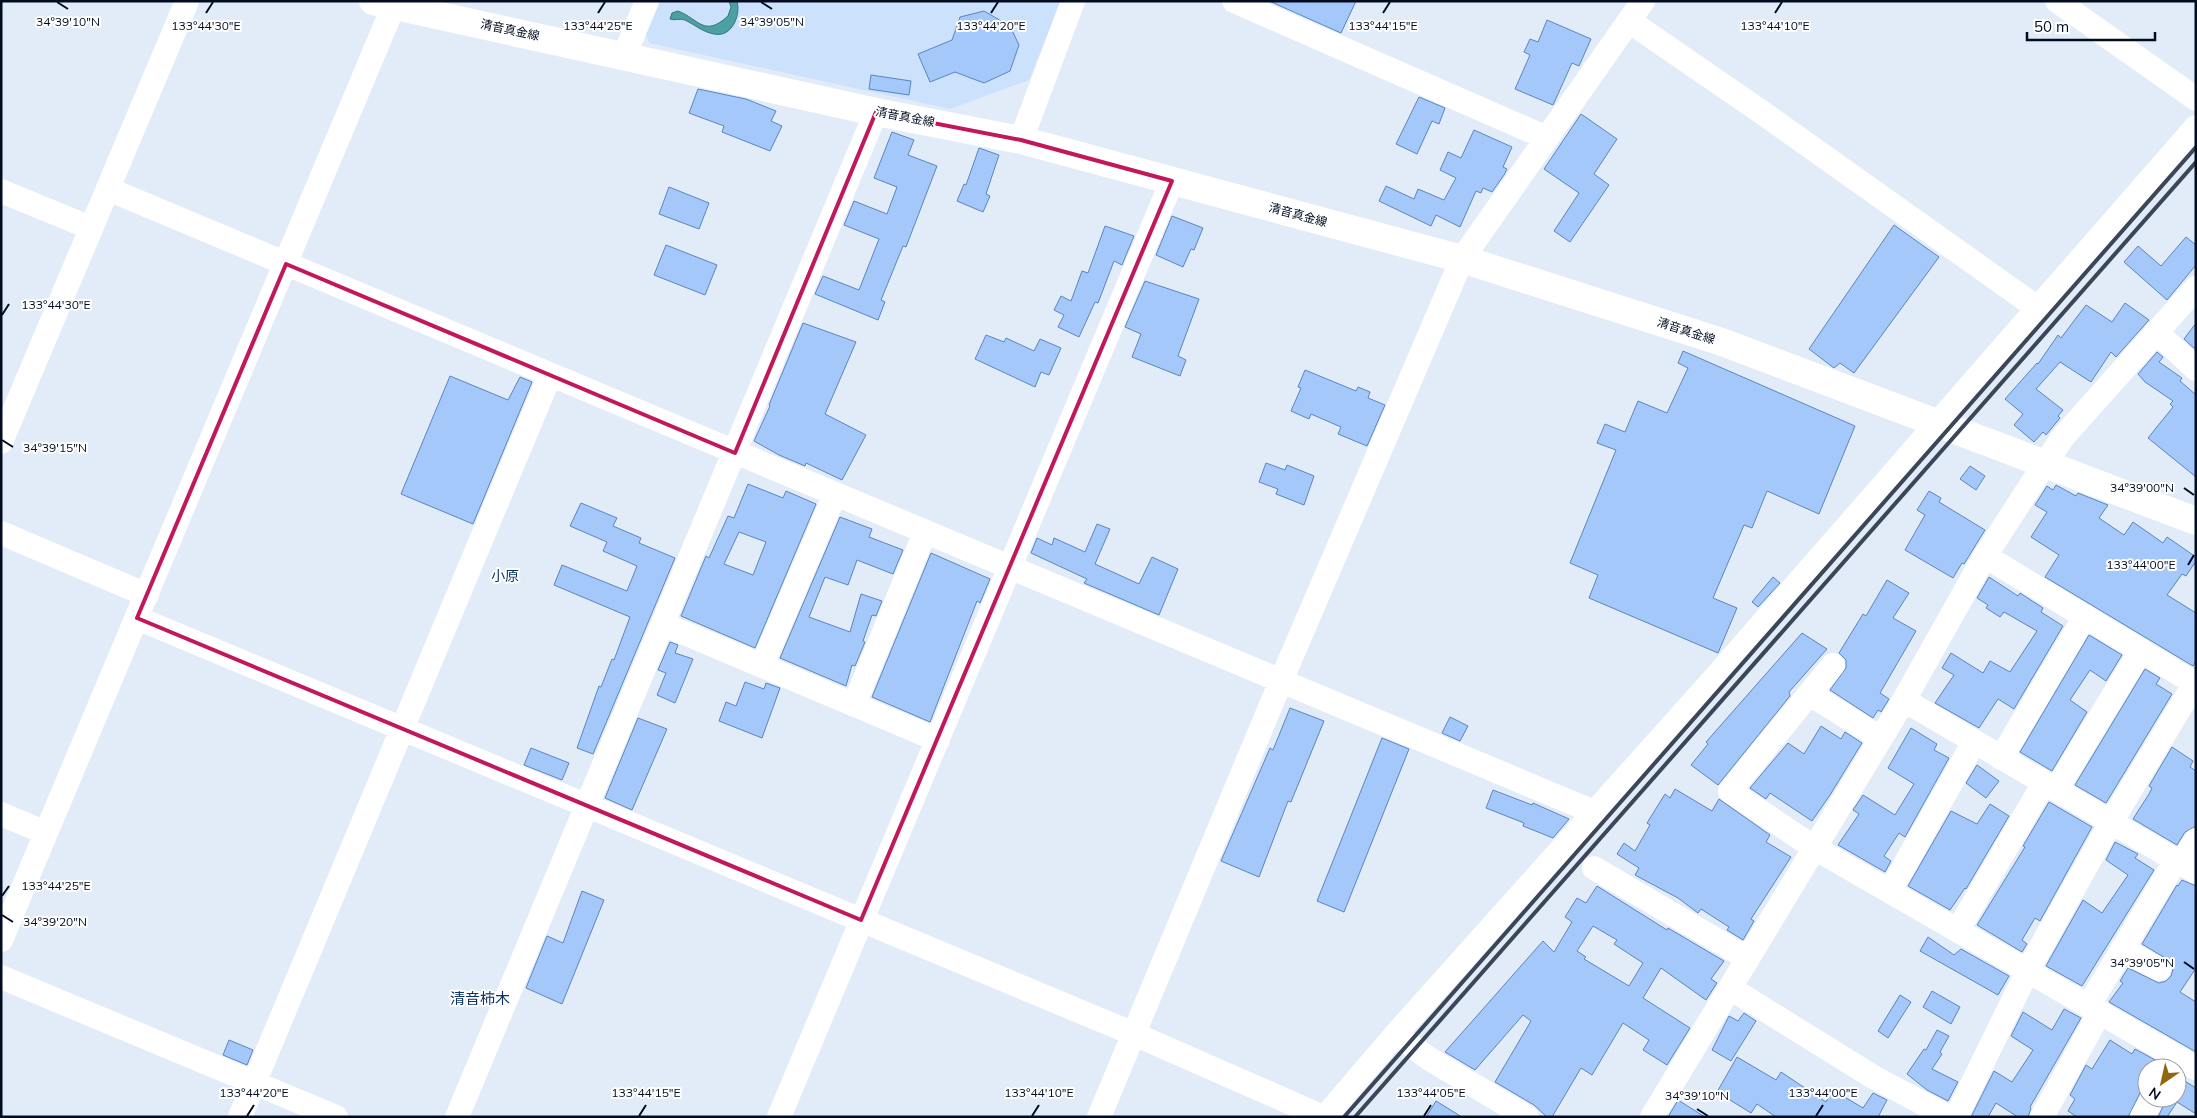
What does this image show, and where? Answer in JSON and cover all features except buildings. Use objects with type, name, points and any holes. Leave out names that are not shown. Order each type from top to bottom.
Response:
[{"type":"main road","name":"清音真金線","points":[[384,3],[876,112],[1021,140],[1462,259],[1722,342],[2044,466],[2196,521]]},
{"type":"street","points":[[1,442],[187,1]]},
{"type":"street","points":[[624,56],[647,1]]},
{"type":"street","points":[[1021,140],[1073,1]]},
{"type":"street","points":[[1234,1],[1547,138]]},
{"type":"street","points":[[1099,1117],[1281,681],[1462,259],[1643,1]]},
{"type":"street","points":[[2057,1],[2196,99]]},
{"type":"street","points":[[1,940],[286,264],[384,3]]},
{"type":"street","points":[[1629,21],[1760,111],[2036,307]]},
{"type":"street","points":[[457,1117],[876,112]]},
{"type":"street","points":[[137,618],[1134,1034],[1324,1117],[2196,127]]},
{"type":"street","points":[[779,1117],[938,740],[1008,567],[1172,180]]},
{"type":"street","points":[[108,189],[1594,812]]},
{"type":"street","points":[[1,191],[91,228]]},
{"type":"street","points":[[1652,1117],[1904,700],[1985,556],[2063,437],[2196,288]]},
{"type":"street","points":[[2156,332],[2196,369]]},
{"type":"street","points":[[240,1117],[550,375]]},
{"type":"street","points":[[762,666],[835,494]]},
{"type":"street","points":[[854,705],[924,532]]},
{"type":"street","points":[[1,533],[147,595]]},
{"type":"street","points":[[1956,1117],[2028,970],[2111,822],[2195,683],[1985,556]]},
{"type":"street","points":[[2001,758],[2085,616]]},
{"type":"street","points":[[663,624],[938,740]]},
{"type":"street","points":[[1958,930],[2140,650]]},
{"type":"street","points":[[1833,665],[1730,791],[1814,847],[2028,970],[2172,1058]]},
{"type":"street","points":[[1810,694],[1880,738]]},
{"type":"street","points":[[1904,700],[2184,865]]},
{"type":"street","points":[[1890,891],[1974,742]]},
{"type":"street","points":[[1,814],[46,833]]},
{"type":"street","points":[[2042,1117],[2122,949],[2184,865],[2196,840]]},
{"type":"street","points":[[1594,868],[1747,958]]},
{"type":"street","points":[[2122,949],[2159,969]]},
{"type":"street","points":[[1,977],[336,1117]]},
{"type":"street","points":[[1730,988],[1875,1078],[1949,1117]]},
{"type":"street","points":[[1396,1034],[1428,1058],[1527,1117]]},
{"type":"highlighted area","points":[[876,112],[1021,140],[1172,181],[861,920],[137,618],[286,264],[735,453]]},
{"type":"shaded area","points":[[655,1],[1061,1],[1029,80],[950,109],[649,43],[644,28]]},
{"type":"shaded area","points":[[729,1],[737,1],[738,13],[730,29],[720,34],[706,32],[685,20],[670,19],[672,13],[678,11],[702,25],[713,26],[728,16],[731,7]]},
{"type":"railway","points":[[1344,1117],[2196,147]]},
{"type":"railway","points":[[1355,1117],[2196,162]]},
{"type":"district","name":"小原","points":[[505,576]]},
{"type":"district","name":"清音柿木","points":[[480,999]]}]
